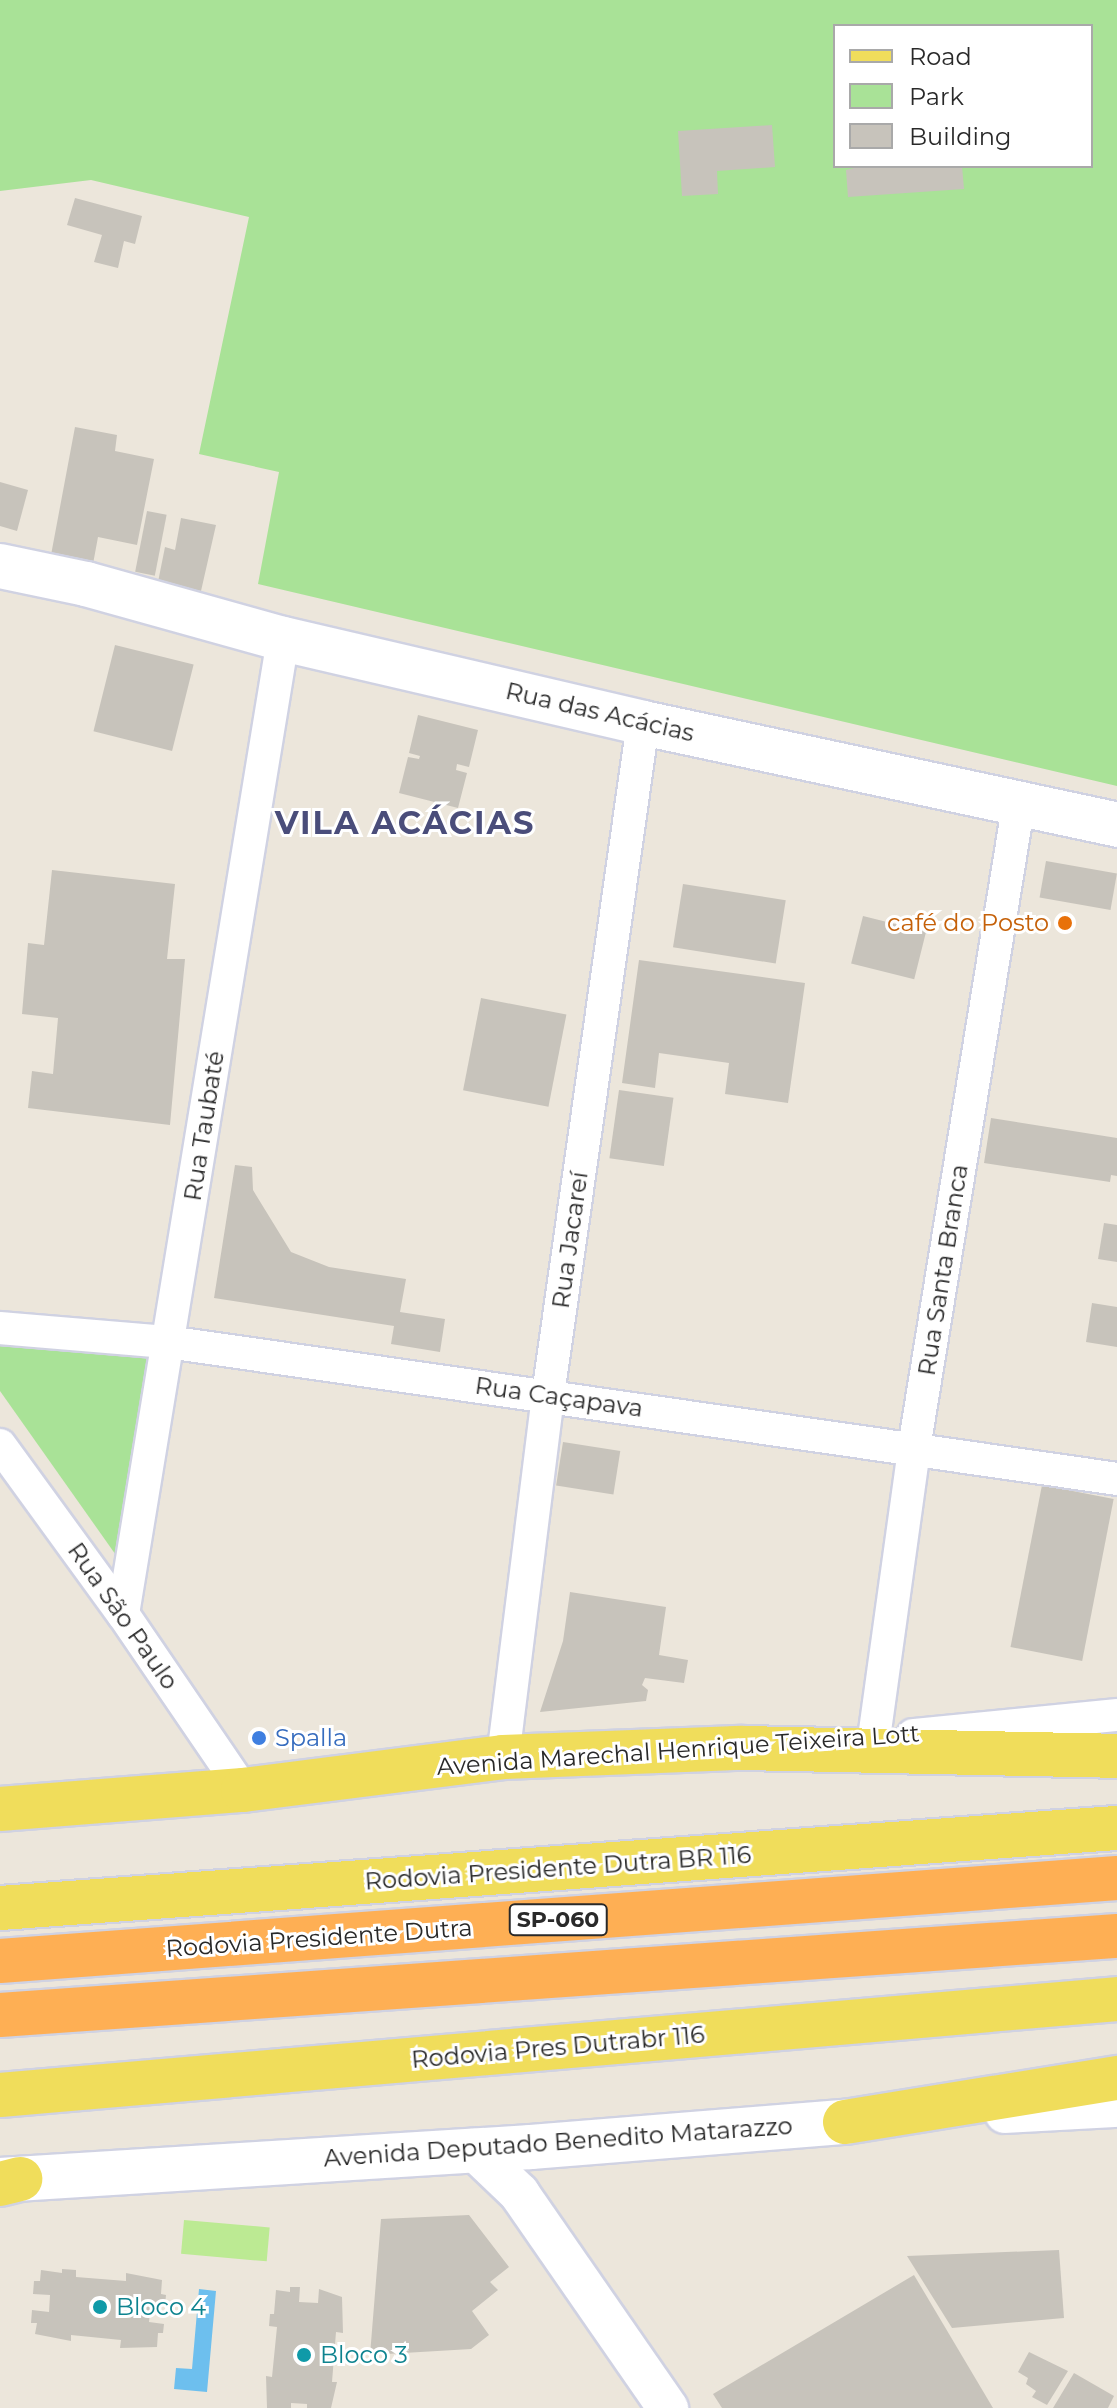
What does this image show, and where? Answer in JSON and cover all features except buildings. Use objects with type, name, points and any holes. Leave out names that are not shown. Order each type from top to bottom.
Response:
[{"type":"highway","name":"Rodovia Presidente Dutra","points":[[0,1961],[1117,1878]]},
{"type":"highway","name":"SP-060","points":[[0,2015],[1117,1936]]},
{"type":"main road","name":"Rua das Acácias","points":[[0,566],[86,584],[283,639],[643,723],[1117,825]]},
{"type":"main road","points":[[0,596],[86,584]]},
{"type":"main road","points":[[742,1748],[1117,1756]]},
{"type":"main road","name":"Avenida Marechal Henrique Teixeira Lott","points":[[0,1809],[243,1790],[503,1757],[742,1748]]},
{"type":"main road","name":"Rodovia Presidente Dutra BR 116","points":[[0,1908],[1117,1828]]},
{"type":"main road","name":"Rodovia Pres Dutrabr 116","points":[[0,2095],[1117,1999]]},
{"type":"main road","points":[[845,2122],[1117,2078]]},
{"type":"main road","name":"Avenida Deputado Benedito Matarazzo","points":[[7,2181],[531,2147],[845,2122]]},
{"type":"street","name":"Rua Taubaté","points":[[123,1614],[283,639]]},
{"type":"street","name":"Rua Jacareí","points":[[503,1757],[548,1395],[643,723]]},
{"type":"street","name":"Rua Santa Branca","points":[[874,1738],[914,1448],[1019,802]]},
{"type":"street","name":"Rua Caçapava","points":[[0,1328],[168,1342],[1117,1479]]},
{"type":"street","name":"Rua São Paulo","points":[[0,1445],[123,1614],[243,1790]]},
{"type":"street","name":"Avenida Marechal Henrique Teixeira Lott","points":[[742,1748],[1117,1715]]},
{"type":"street","name":"Avenida Deputado Benedito Matarazzo","points":[[845,2122],[1117,2107]]},
{"type":"street","points":[[519,2193],[527,2178],[531,2147]]},
{"type":"street","points":[[473,2149],[519,2193],[660,2402]]},
{"type":"green space","points":[[0,0],[1117,0],[1117,786],[258,584],[279,472],[199,454],[249,217],[91,180],[0,191]]},
{"type":"green space","points":[[0,1334],[150,1352],[118,1558],[0,1391]]},
{"type":"green space","points":[[184,2220],[270,2227],[267,2261],[181,2254]]},
{"type":"water","points":[[199,2289],[216,2291],[207,2392],[174,2389],[176,2368],[192,2369]]},
{"type":"place","name":"café do Posto","points":[[1065,923]]},
{"type":"place","name":"Spalla","points":[[259,1738]]},
{"type":"place","name":"Bloco 4","points":[[100,2307]]},
{"type":"place","name":"Bloco 3","points":[[304,2355]]},
{"type":"district","name":"VILA ACÁCIAS","points":[[405,823]]}]
